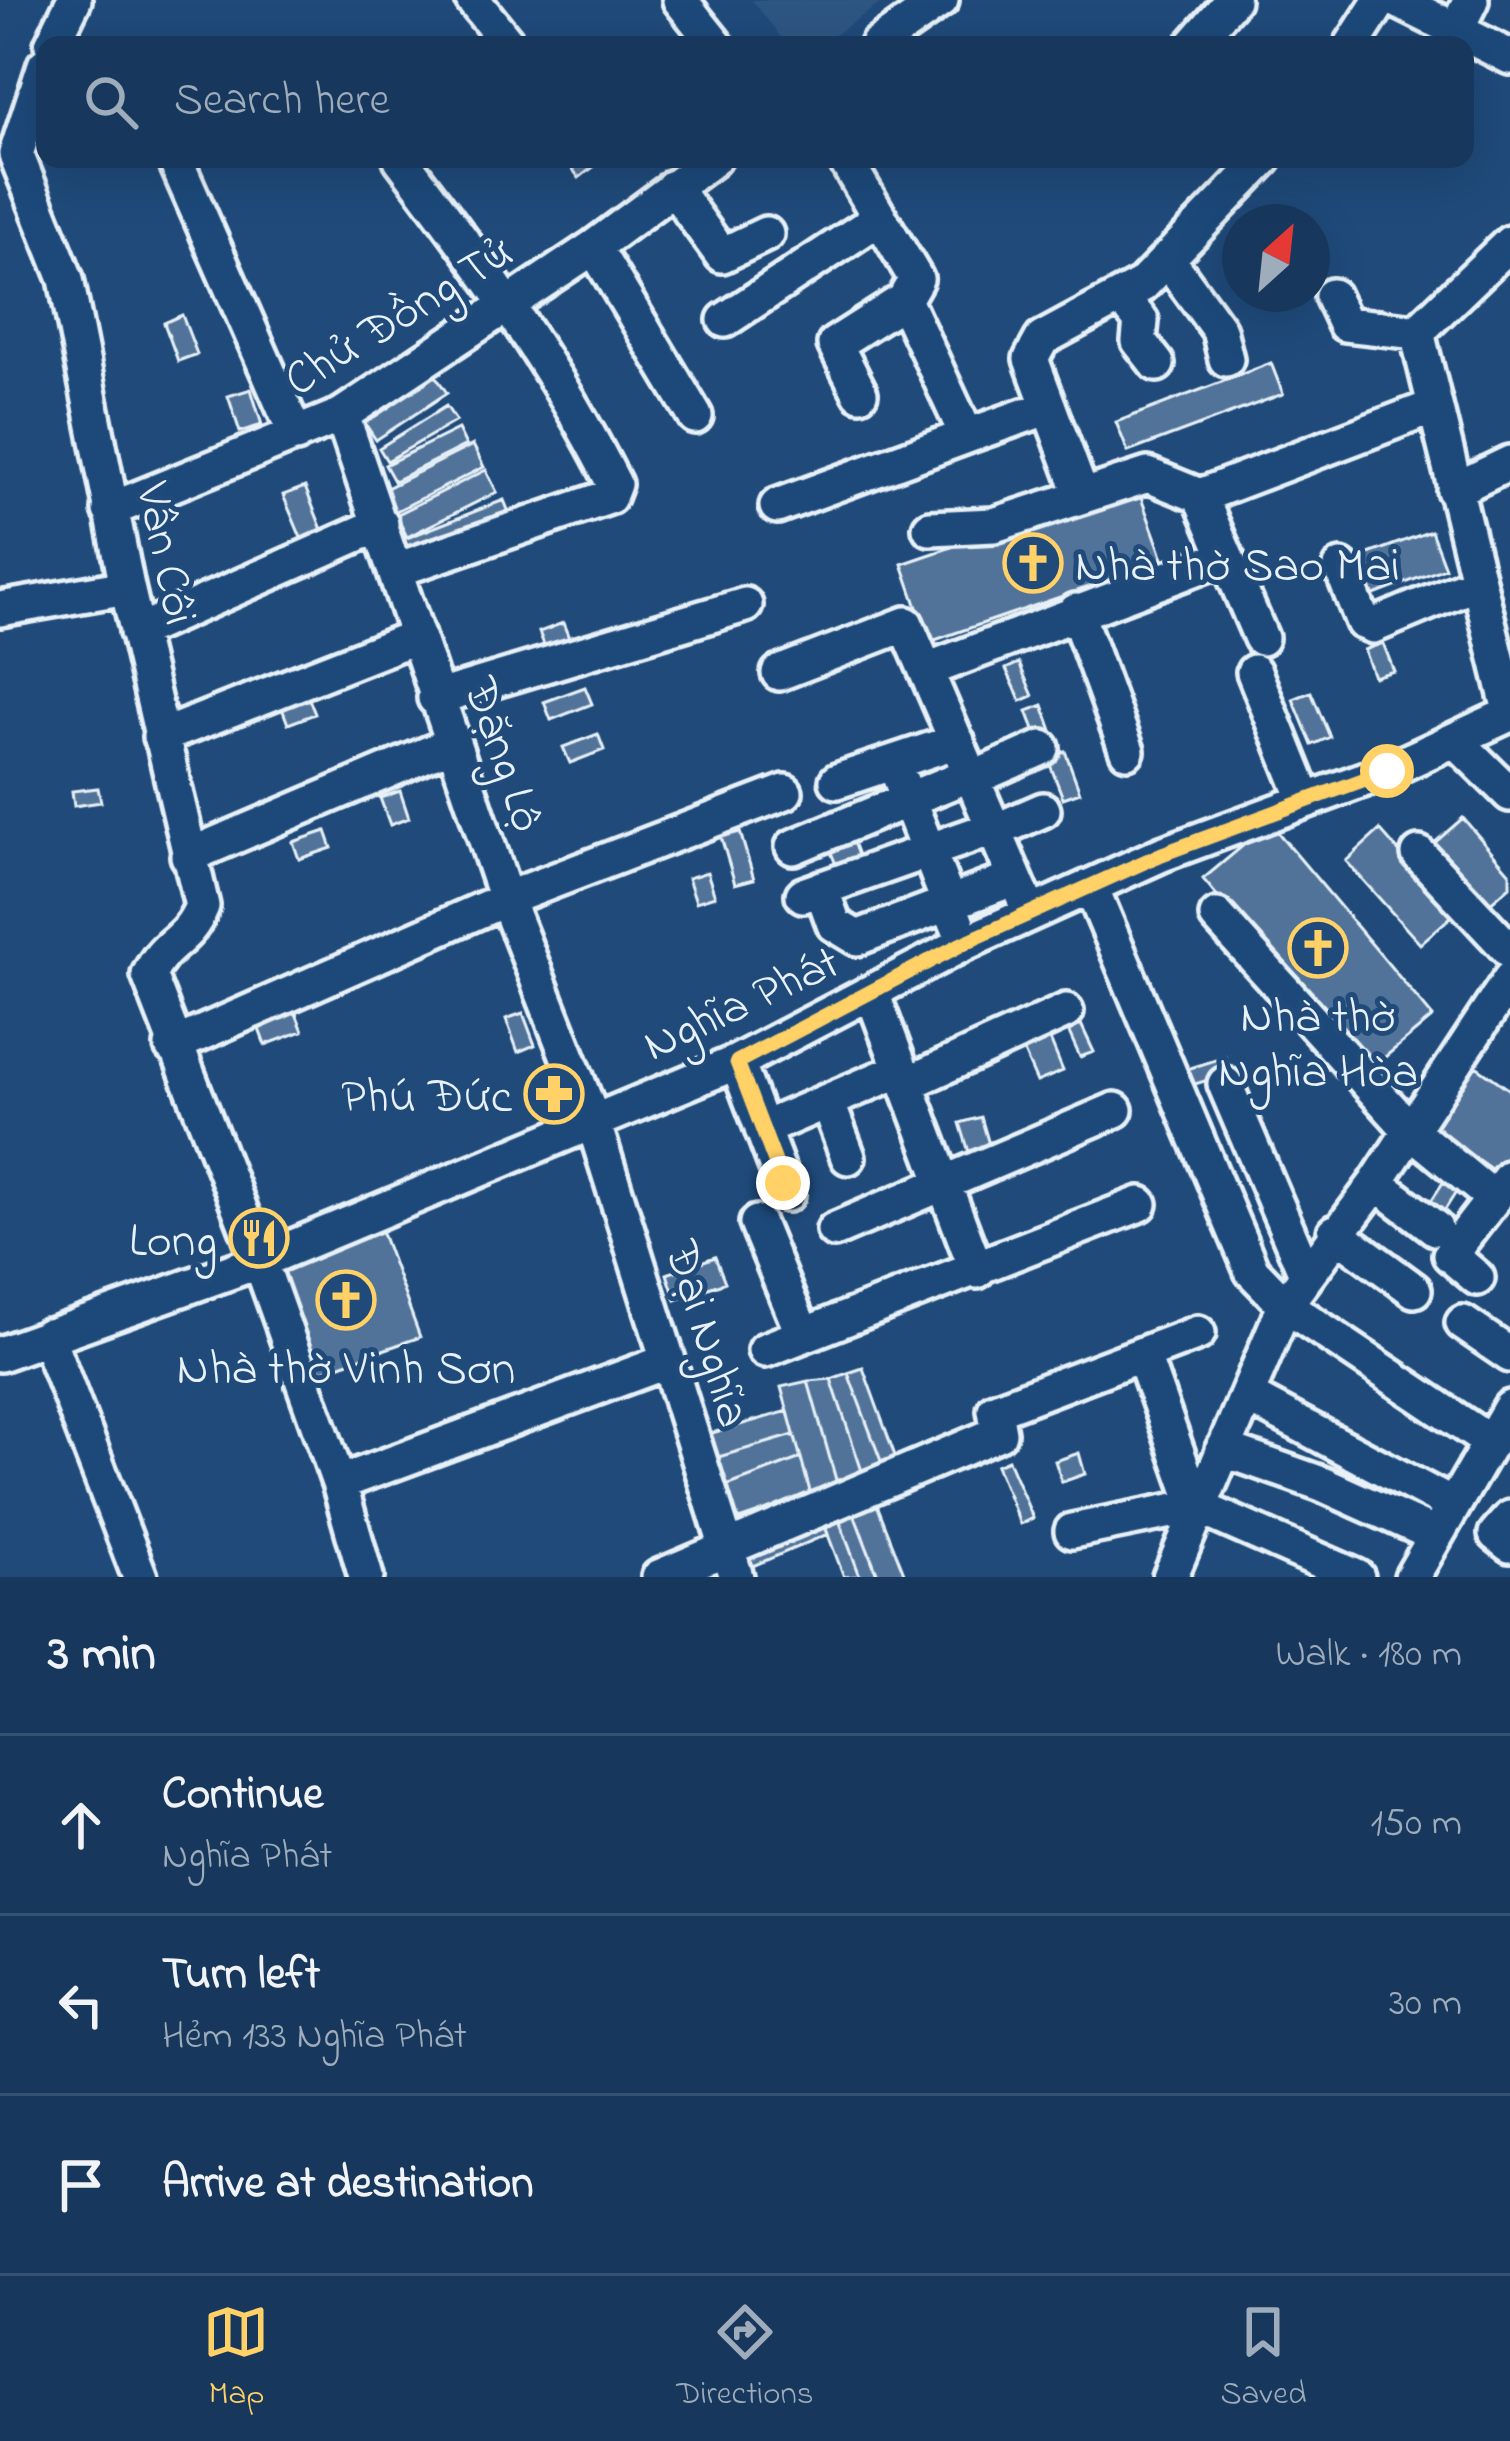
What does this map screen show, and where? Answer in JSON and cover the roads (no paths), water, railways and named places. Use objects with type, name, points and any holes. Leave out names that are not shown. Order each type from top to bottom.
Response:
[{"type":"street","points":[[56,36],[74,0]]},
{"type":"street","points":[[473,0],[502,36]]},
{"type":"street","points":[[680,0],[709,36]]},
{"type":"street","points":[[890,36],[941,0]]},
{"type":"street","points":[[1200,36],[1232,0]]},
{"type":"street","points":[[1358,36],[1381,0]]},
{"type":"street","points":[[1396,0],[1464,14],[1510,57]]},
{"type":"street","name":"Vân Côi","points":[[36,86],[8,152],[66,279],[110,510],[202,906],[191,933],[161,950],[149,975],[172,1046]]},
{"type":"street","points":[[179,168],[296,435]]},
{"type":"street","points":[[396,570],[609,497],[614,484],[576,410],[508,300],[408,168]]},
{"type":"street","name":"Chử Đồng Tử","points":[[110,510],[342,415],[508,300],[594,247],[700,168]]},
{"type":"street","points":[[850,168],[916,279],[904,300],[835,344],[860,393]]},
{"type":"street","points":[[1082,496],[1031,359],[1042,339],[1122,297],[1169,261],[1256,168]]},
{"type":"street","points":[[673,187],[722,255],[766,234]]},
{"type":"street","points":[[725,320],[878,219]]},
{"type":"street","points":[[1418,332],[1510,243]]},
{"type":"street","points":[[594,247],[695,416]]},
{"type":"street","points":[[1169,261],[1219,330],[1226,359]]},
{"type":"street","points":[[1332,296],[1345,324],[1418,332]]},
{"type":"street","points":[[1122,297],[1142,321],[1139,340],[1157,364]]},
{"type":"street","points":[[904,300],[967,436]]},
{"type":"street","points":[[1418,332],[1510,712]]},
{"type":"street","points":[[777,506],[1049,407]]},
{"type":"street","points":[[930,528],[994,525],[1148,475],[1200,496],[1433,407]]},
{"type":"street","name":"Đặng Lộ","points":[[342,415],[506,899],[592,1118]]},
{"type":"street","points":[[1454,490],[1510,463]]},
{"type":"street","points":[[1200,496],[1262,638]]},
{"type":"street","points":[[137,632],[380,524]]},
{"type":"street","points":[[926,670],[1225,557]]},
{"type":"street","points":[[1341,567],[1364,622],[1372,626],[1478,582]]},
{"type":"street","points":[[0,609],[127,587]]},
{"type":"street","points":[[435,698],[745,605]]},
{"type":"street","points":[[1076,611],[1127,751]]},
{"type":"street","points":[[779,673],[906,624],[1030,914]]},
{"type":"street","points":[[160,737],[417,636]]},
{"type":"street","points":[[1254,672],[1305,799]]},
{"type":"street","name":"Nghĩa Phát","points":[[0,1354],[260,1261],[592,1118],[737,1062],[964,943],[1162,854],[1455,740],[1510,712]]},
{"type":"street","points":[[1455,740],[1510,794]]},
{"type":"street","points":[[837,781],[957,741]]},
{"type":"street","points":[[188,856],[452,744]]},
{"type":"street","points":[[793,848],[1042,748]]},
{"type":"street","points":[[894,763],[964,943]]},
{"type":"street","points":[[366,1577],[339,1484],[260,1261],[172,1046],[506,899],[785,792]]},
{"type":"street","points":[[1015,878],[857,938],[834,924],[811,892],[1043,810]]},
{"type":"street","points":[[1419,854],[1510,951]]},
{"type":"street","points":[[1091,887],[1252,1271],[1285,1304],[1491,1443]]},
{"type":"street","points":[[1217,916],[1410,1130],[1501,1187],[1450,1255],[1477,1278]]},
{"type":"street","points":[[1170,1576],[1285,1304],[1376,1183],[1510,979]]},
{"type":"street","points":[[872,992],[977,1270]]},
{"type":"street","points":[[762,1129],[1066,1012]]},
{"type":"street","points":[[737,1062],[787,1194]]},
{"type":"street","points":[[1225,1084],[1306,1274]]},
{"type":"street","points":[[827,1101],[848,1157]]},
{"type":"street","points":[[834,1230],[1114,1110]]},
{"type":"street","name":"Đại Nghĩa","points":[[592,1118],[731,1562]]},
{"type":"street","points":[[1376,1183],[1435,1228]]},
{"type":"street","points":[[765,1350],[1140,1204]]},
{"type":"street","points":[[757,1222],[803,1335]]},
{"type":"street","points":[[1335,1232],[1414,1291]]},
{"type":"street","points":[[1463,1323],[1510,1355]]},
{"type":"street","points":[[658,1577],[731,1562],[999,1433],[994,1410],[1198,1333]]},
{"type":"street","points":[[47,1336],[140,1577]]},
{"type":"street","points":[[1143,1356],[1196,1506]]},
{"type":"street","points":[[339,1484],[668,1361]]},
{"type":"street","points":[[1247,1396],[1452,1505]]},
{"type":"street","points":[[1412,1577],[1510,1408]]},
{"type":"street","points":[[1222,1449],[1322,1484],[1436,1535]]},
{"type":"street","points":[[1072,1531],[1196,1506],[1357,1577]]},
{"type":"street","points":[[1510,1518],[1496,1534],[1510,1545]]},
{"type":"place","name":"Nhà thờ Sao Mai","points":[[1033,563]]},
{"type":"place","name":"Nhà thờ Nghĩa Hòa","points":[[1318,948]]},
{"type":"place","name":"Phú Đức","points":[[554,1094]]},
{"type":"place","name":"Long","points":[[259,1238]]},
{"type":"place","name":"Nhà thờ Vinh Sơn","points":[[346,1300]]}]
